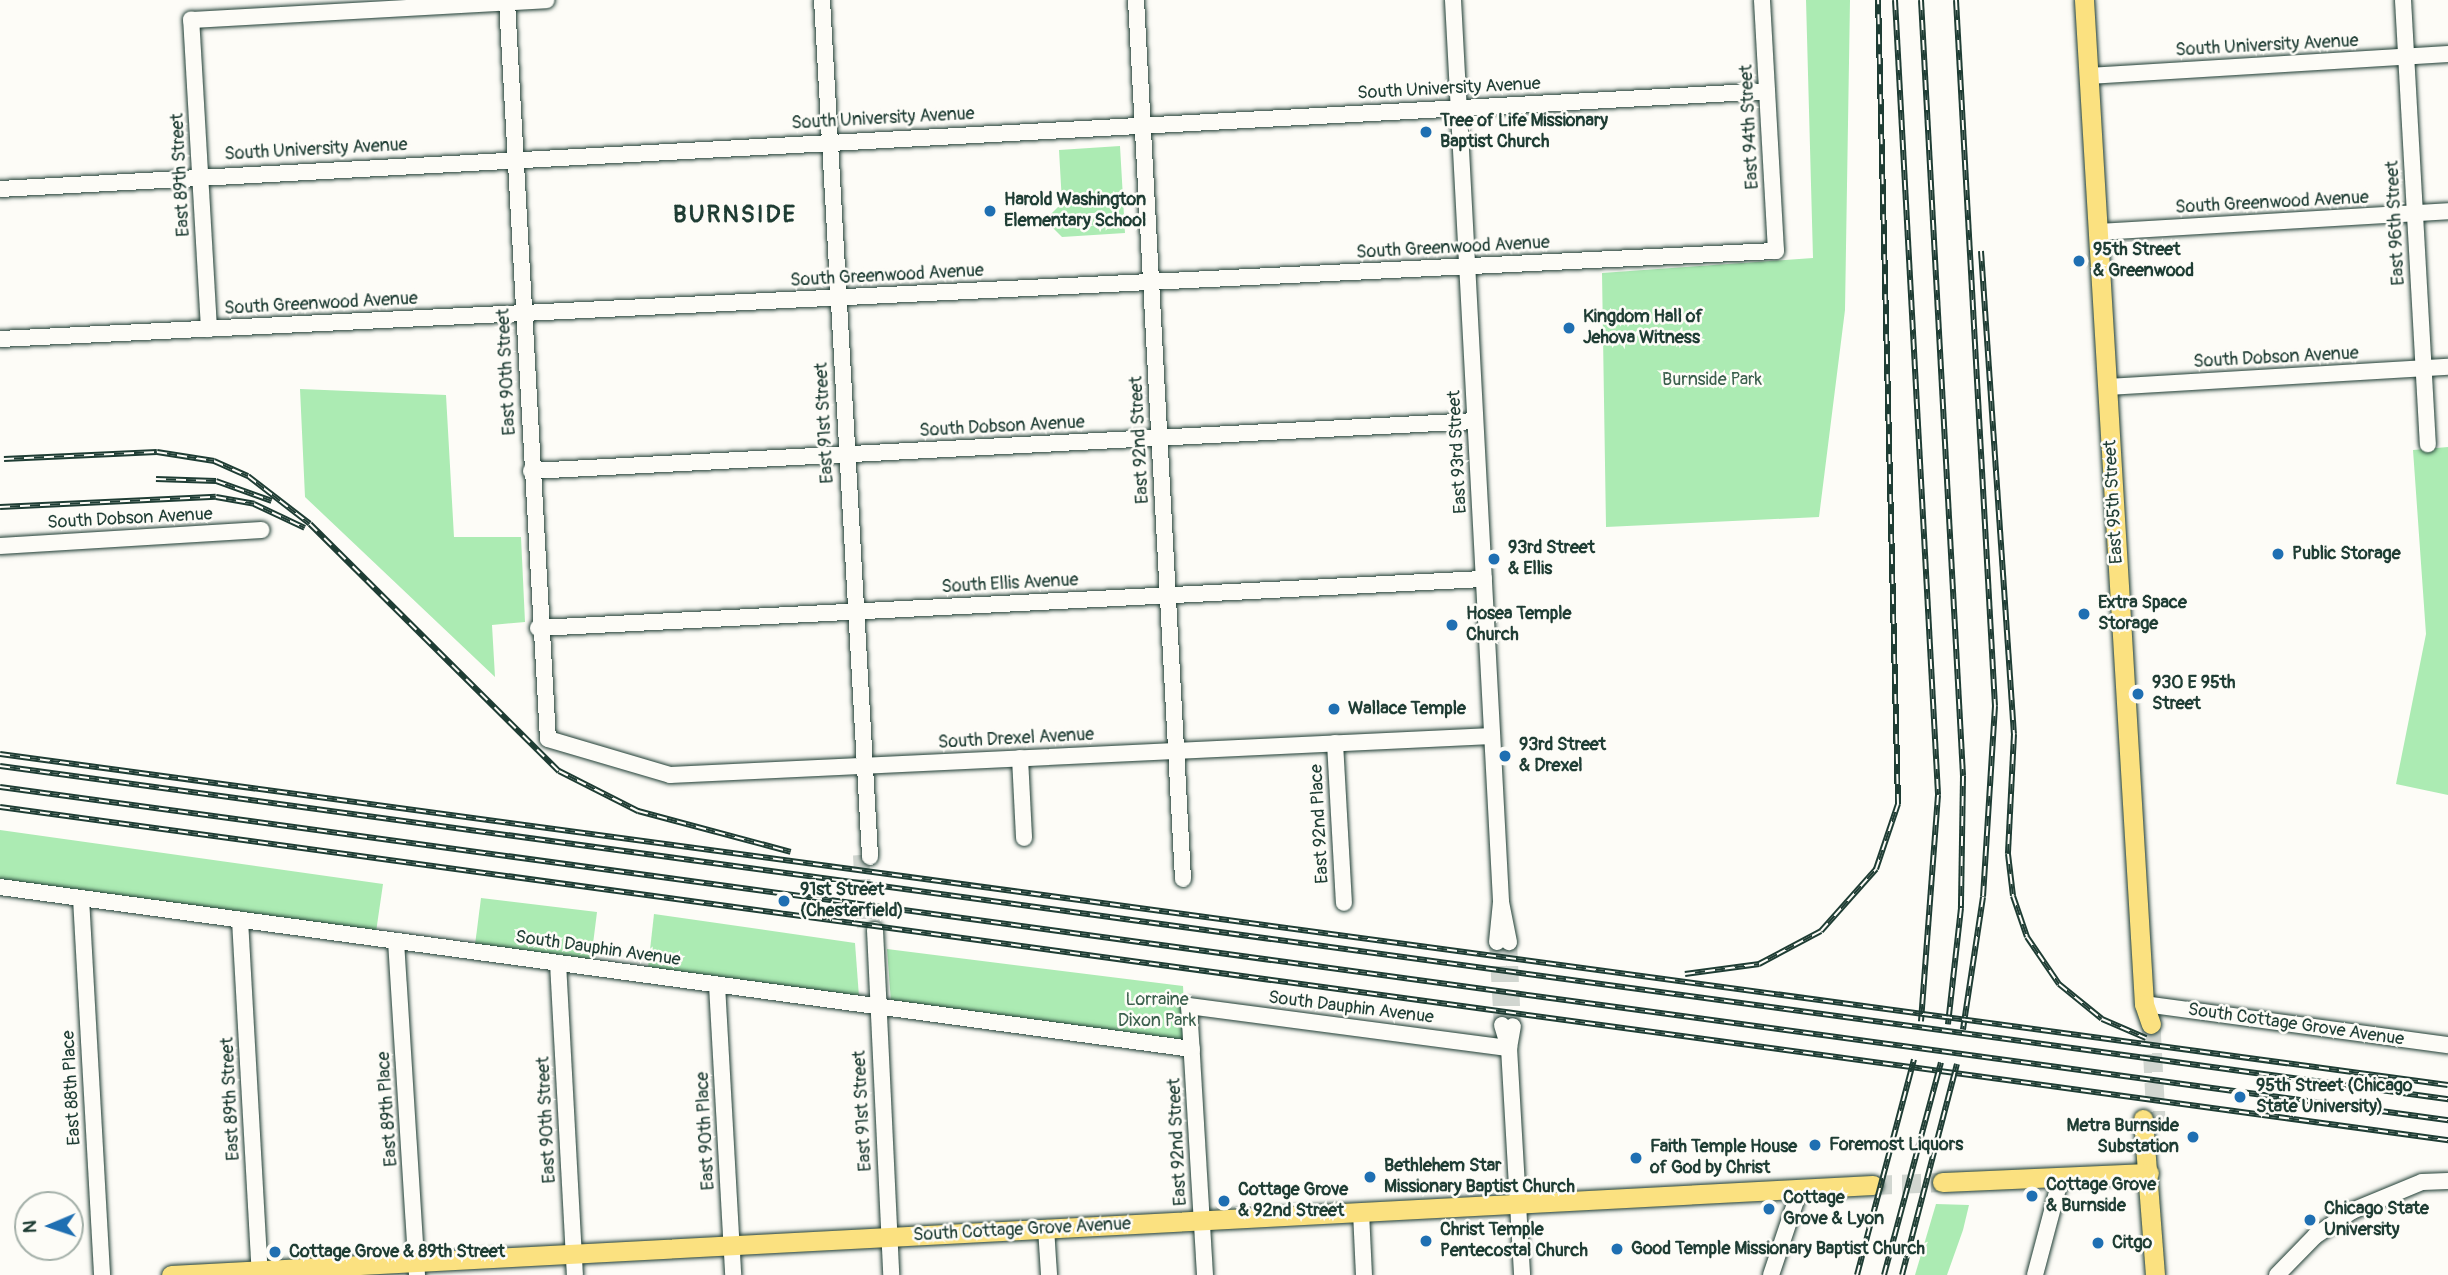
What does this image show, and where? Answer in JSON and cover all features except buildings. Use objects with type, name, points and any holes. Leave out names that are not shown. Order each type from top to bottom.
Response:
[{"type":"main road","name":"East 95th Street","points":[[2084,0],[2145,1017]]},
{"type":"main road","points":[[2150,1119],[2155,1275]]},
{"type":"main road","points":[[1942,1182],[2150,1173]]},
{"type":"main road","name":"South Cottage Grove Avenue","points":[[171,1275],[417,1268],[574,1254],[1873,1185]]},
{"type":"street","points":[[507,2],[546,0]]},
{"type":"street","name":"East 91st Street","points":[[822,0],[866,852]]},
{"type":"street","name":"East 92nd Street","points":[[1136,0],[1182,879]]},
{"type":"street","name":"East 93rd Street","points":[[1453,0],[1503,942]]},
{"type":"street","name":"East 94th Street","points":[[1762,0],[1776,251]]},
{"type":"street","name":"East 96th Street","points":[[2403,0],[2428,444]]},
{"type":"street","name":"East 89th Street","points":[[209,329],[191,20],[507,2]]},
{"type":"street","name":"East 90th Street","points":[[507,2],[538,628],[548,739]]},
{"type":"street","name":"South University Avenue","points":[[2088,76],[2448,54]]},
{"type":"street","name":"South University Avenue","points":[[0,189],[514,157],[1767,91]]},
{"type":"street","name":"South Greenwood Avenue","points":[[2098,232],[2448,211]]},
{"type":"street","name":"South Greenwood Avenue","points":[[0,339],[1776,251]]},
{"type":"street","name":"South Dobson Avenue","points":[[2107,387],[2448,367]]},
{"type":"street","name":"South Dobson Avenue","points":[[531,471],[1475,421]]},
{"type":"street","name":"South Dobson Avenue","points":[[0,546],[262,530]]},
{"type":"street","name":"South Ellis Avenue","points":[[538,628],[1483,579]]},
{"type":"street","name":"South Drexel Avenue","points":[[548,739],[670,775],[1492,736]]},
{"type":"street","name":"East 92nd Place","points":[[1335,743],[1344,903]]},
{"type":"street","points":[[1020,758],[1024,838]]},
{"type":"street","name":"South Dauphin Avenue","points":[[0,887],[1192,1049]]},
{"type":"street","name":"East 88th Place","points":[[81,898],[102,1275]]},
{"type":"street","name":"East 89th Street","points":[[240,920],[260,1272]]},
{"type":"street","name":"East 91st Street","points":[[871,934],[891,1275]]},
{"type":"street","name":"East 89th Place","points":[[396,941],[417,1268]]},
{"type":"street","name":"East 90th Street","points":[[558,963],[575,1275]]},
{"type":"street","name":"East 90th Place","points":[[717,985],[733,1275]]},
{"type":"street","name":"East 92nd Street","points":[[1189,1006],[1205,1275]]},
{"type":"street","name":"South Dauphin Avenue","points":[[1189,1006],[1508,1048]]},
{"type":"street","name":"South Cottage Grove Avenue","points":[[2145,1017],[2448,1045]]},
{"type":"street","points":[[1507,1026],[1522,1275]]},
{"type":"street","points":[[2035,1275],[2061,1177]]},
{"type":"street","points":[[2277,1275],[2315,1236],[2353,1211],[2421,1182],[2448,1181]]},
{"type":"street","points":[[1771,1275],[1800,1189]]},
{"type":"street","points":[[1361,1212],[1364,1275]]},
{"type":"street","points":[[1046,1228],[1049,1275]]},
{"type":"green space","name":"Burnside Park","points":[[1806,0],[1850,0],[1845,310],[1819,517],[1606,527],[1602,273],[1813,258]]},
{"type":"green space","points":[[1120,146],[1125,233],[1062,237],[1045,220],[1062,203],[1059,150]]},
{"type":"green space","points":[[300,389],[446,395],[454,537],[521,537],[525,622],[492,625],[495,677],[305,497]]},
{"type":"green space","points":[[2448,447],[2448,795],[2396,784],[2426,634],[2413,450]]},
{"type":"green space","points":[[0,830],[383,884],[376,932],[0,880]]},
{"type":"green space","points":[[481,898],[597,912],[591,960],[475,945]]},
{"type":"green space","points":[[654,914],[855,943],[859,997],[648,968]]},
{"type":"green space","name":"Lorraine Dixon Park","points":[[887,949],[1183,986],[1186,1043],[891,1002]]},
{"type":"green space","points":[[1936,1204],[1969,1205],[1963,1230],[1947,1275],[1915,1275]]},
{"type":"tunnel","points":[[861,855],[865,928]]},
{"type":"tunnel","points":[[1497,942],[1502,1025]]},
{"type":"tunnel","points":[[1509,942],[1513,1026]]},
{"type":"tunnel","points":[[2151,1024],[2156,1120]]},
{"type":"tunnel","points":[[1873,1185],[1942,1182]]},
{"type":"railway","points":[[1685,974],[1759,964],[1821,931],[1876,869],[1898,804],[1878,0]]},
{"type":"railway","points":[[1895,0],[1938,795],[1921,1021]]},
{"type":"railway","points":[[1921,0],[1963,776],[1961,908],[1948,1024]]},
{"type":"railway","points":[[1956,0],[1995,706],[1983,897],[1963,1029]]},
{"type":"railway","points":[[1981,251],[2014,734],[2008,854],[2013,896],[2027,937],[2059,984],[2102,1019],[2146,1038]]},
{"type":"railway","points":[[4,459],[157,452],[214,461],[248,476],[310,524],[559,771],[638,811],[791,852]]},
{"type":"railway","points":[[156,479],[216,481],[272,501]]},
{"type":"railway","points":[[0,507],[216,497],[254,504],[305,528]]},
{"type":"railway","points":[[0,754],[2448,1085]]},
{"type":"railway","points":[[0,766],[2448,1099]]},
{"type":"railway","points":[[0,787],[2448,1120]]},
{"type":"railway","points":[[0,807],[2448,1140]]},
{"type":"railway","points":[[1857,1275],[1914,1059]]},
{"type":"railway","points":[[1884,1275],[1941,1062]]},
{"type":"railway","points":[[1902,1275],[1957,1064]]},
{"type":"place","name":"Tree of Life Missionary Baptist Church","points":[[1426,132]]},
{"type":"place","name":"Harold Washington Elementary School","points":[[990,211]]},
{"type":"place","name":"95th Street & Greenwood","points":[[2079,261]]},
{"type":"place","name":"Kingdom Hall of Jehova Witness","points":[[1569,328]]},
{"type":"place","name":"Public Storage","points":[[2278,554]]},
{"type":"place","name":"93rd Street & Ellis","points":[[1494,559]]},
{"type":"place","name":"Extra Space Storage","points":[[2084,614]]},
{"type":"place","name":"Hosea Temple Church","points":[[1452,625]]},
{"type":"place","name":"930 E 95th Street","points":[[2138,694]]},
{"type":"place","name":"Wallace Temple","points":[[1334,709]]},
{"type":"place","name":"93rd Street & Drexel","points":[[1505,756]]},
{"type":"place","name":"91st Street (Chesterfield)","points":[[784,901]]},
{"type":"place","name":"95th Street (Chicago State University)","points":[[2240,1097]]},
{"type":"place","name":"Metra Burnside Substation","points":[[2193,1137]]},
{"type":"place","name":"Foremost Liquors","points":[[1815,1145]]},
{"type":"place","name":"Faith Temple House of God by Christ","points":[[1636,1158]]},
{"type":"place","name":"Bethlehem Star Missionary Baptist Church","points":[[1370,1177]]},
{"type":"place","name":"Cottage Grove & Burnside","points":[[2032,1196]]},
{"type":"place","name":"Cottage Grove & 92nd Street","points":[[1224,1201]]},
{"type":"place","name":"Cottage Grove & Lyon","points":[[1769,1209]]},
{"type":"place","name":"Chicago State University","points":[[2310,1220]]},
{"type":"place","name":"Christ Temple Pentecostal Church","points":[[1426,1241]]},
{"type":"place","name":"Citgo","points":[[2098,1243]]},
{"type":"place","name":"Good Temple Missionary Baptist Church","points":[[1617,1249]]},
{"type":"place","name":"Cottage Grove & 89th Street","points":[[275,1252]]},
{"type":"district","name":"BURNSIDE","points":[[735,215]]}]
